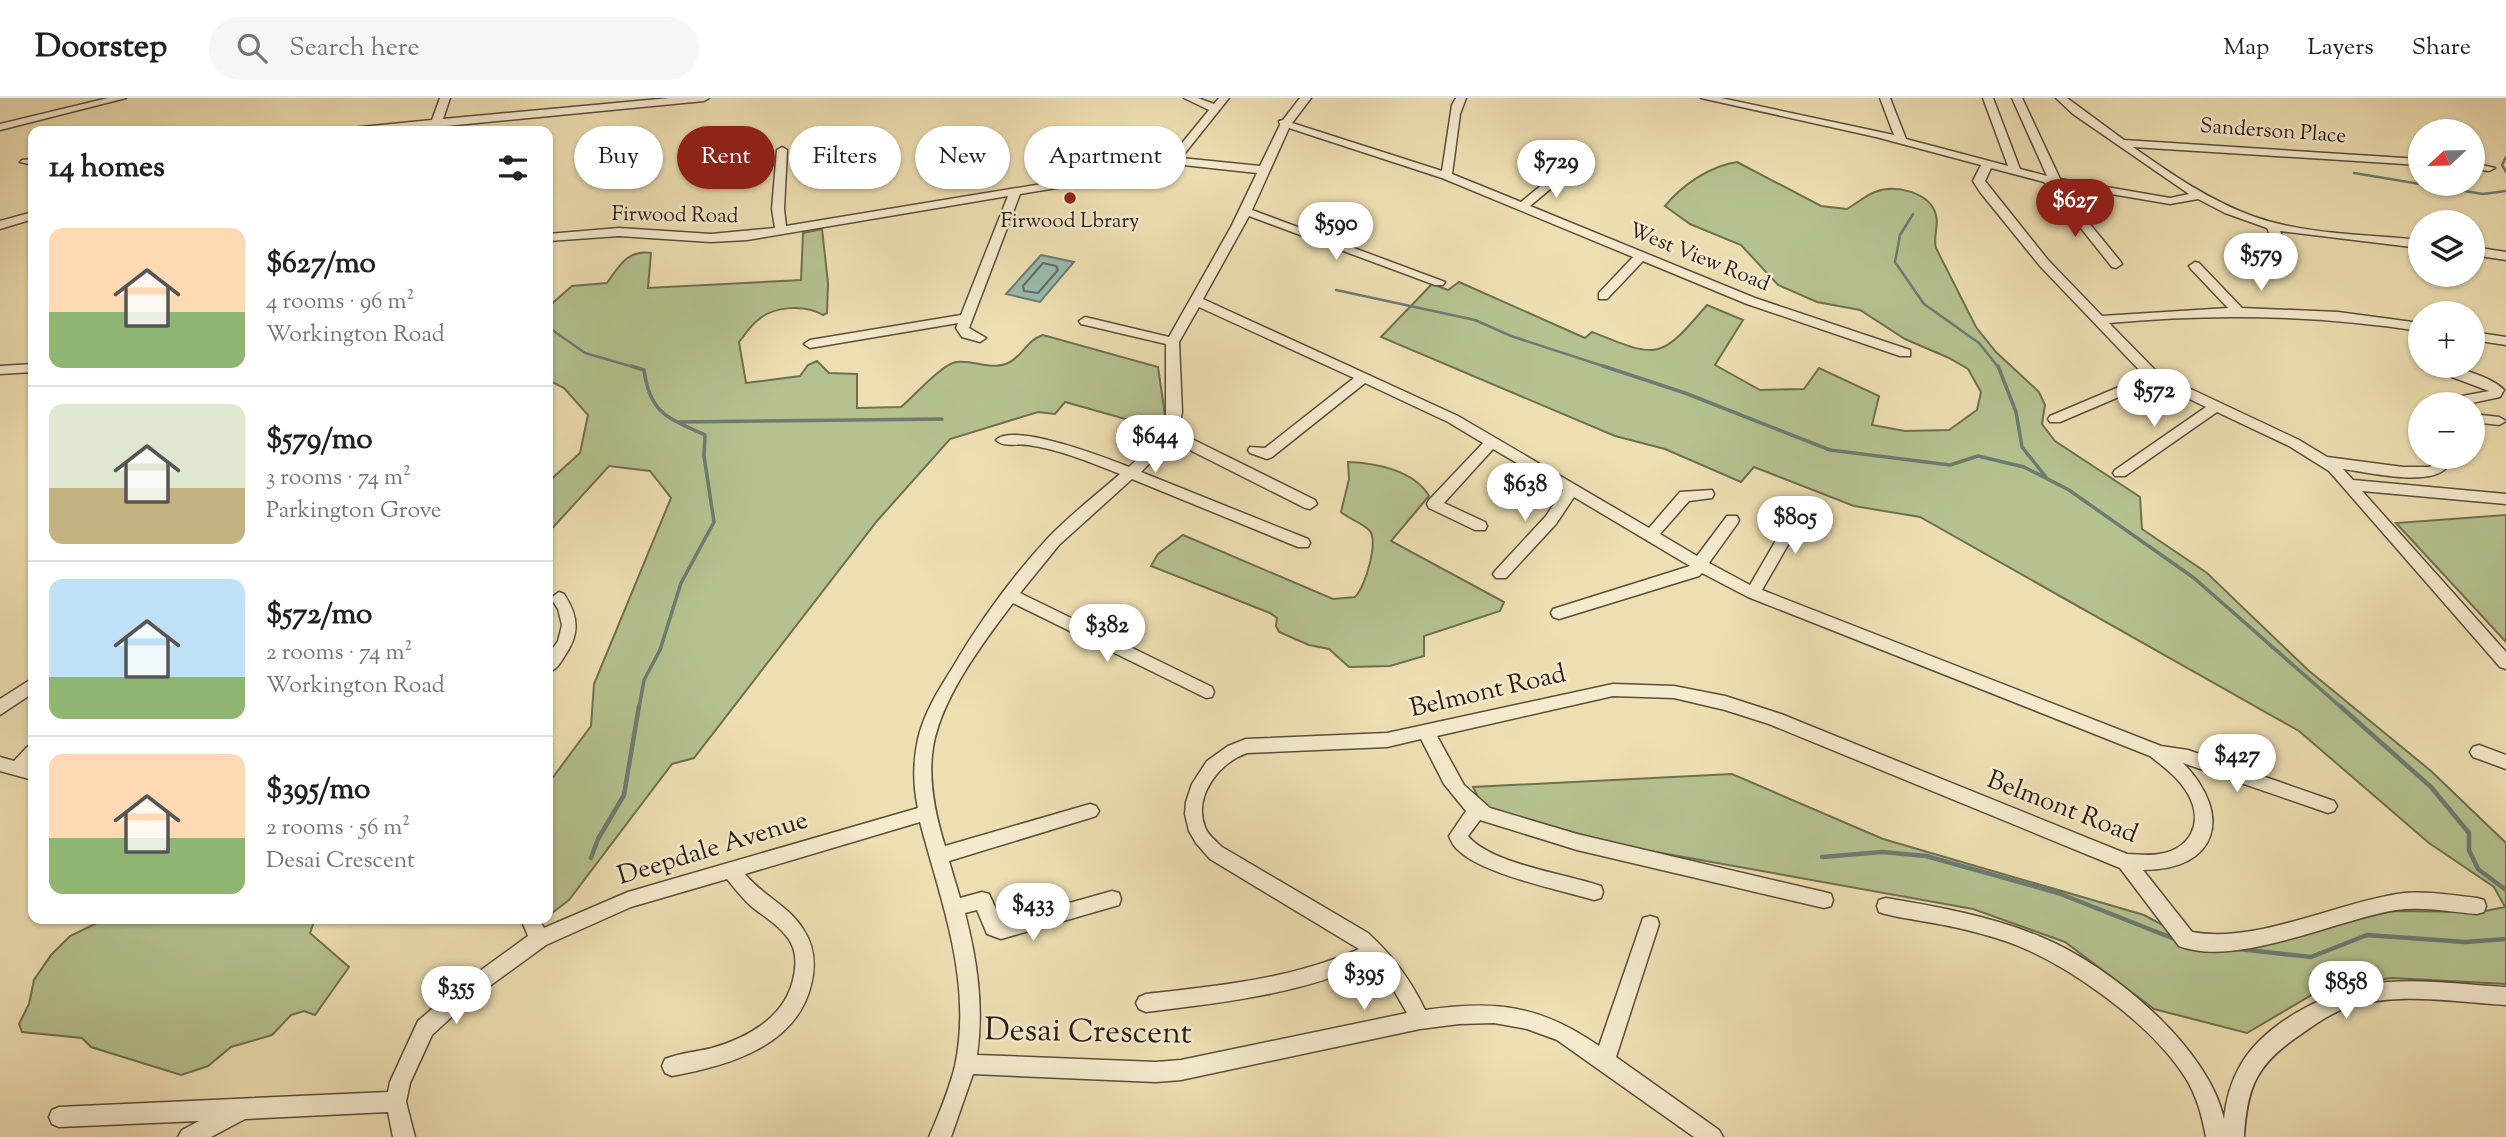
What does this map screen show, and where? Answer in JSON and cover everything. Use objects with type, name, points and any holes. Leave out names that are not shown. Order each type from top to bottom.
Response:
[{"type":"street","points":[[0,127],[121,98]]},
{"type":"street","points":[[436,124],[445,98]]},
{"type":"street","points":[[415,126],[704,98]]},
{"type":"street","points":[[1189,98],[1221,103]]},
{"type":"street","points":[[940,1137],[955,1103],[967,1064],[972,1022],[970,978],[954,908],[926,813],[923,758],[935,714],[978,641],[1054,541],[1170,434],[1175,423],[1173,342],[1245,211],[1265,170],[1283,123],[1306,98]]},
{"type":"street","points":[[1446,176],[1453,149],[1457,105],[1461,98]]},
{"type":"street","points":[[1706,98],[1791,114],[2016,173],[2162,200],[2175,201],[2202,195]]},
{"type":"street","points":[[1885,98],[1902,141]]},
{"type":"street","points":[[1987,98],[2016,173]]},
{"type":"street","points":[[2017,98],[2052,180],[2116,264]]},
{"type":"street","points":[[2061,98],[2202,195],[2242,217],[2272,225],[2408,242]]},
{"type":"street","points":[[1186,145],[1221,103]]},
{"type":"street","name":"West View Road","points":[[1283,123],[1446,176],[1803,320],[1905,353]]},
{"type":"street","name":"Sanderson Place","points":[[2123,143],[2408,161]]},
{"type":"street","points":[[781,230],[778,209],[782,150]]},
{"type":"street","name":"Firwood Road","points":[[1186,162],[1265,170]]},
{"type":"street","points":[[1987,165],[1979,181],[1984,190],[2045,262],[2154,377],[2274,433],[2327,462],[2351,485],[2506,663]]},
{"type":"street","points":[[1522,207],[1569,168]]},
{"type":"street","points":[[2485,168],[2489,168]]},
{"type":"street","name":"Firwood Road","points":[[553,237],[619,232],[733,237],[1034,189]]},
{"type":"street","points":[[980,338],[964,332],[965,318],[1016,192]]},
{"type":"street","points":[[1245,211],[1439,282]]},
{"type":"street","points":[[0,225],[28,217]]},
{"type":"street","points":[[2272,225],[2284,253]]},
{"type":"street","points":[[2485,253],[2506,256]]},
{"type":"street","points":[[1604,296],[1641,256]]},
{"type":"street","points":[[2195,266],[2236,309]]},
{"type":"street","name":"Belmont Road","points":[[1197,301],[1493,441],[1701,565],[1754,593],[2156,751],[2181,770],[2193,786],[2205,815],[2199,842],[2179,859],[2148,864],[2126,862],[1775,719],[1725,703],[1674,692],[1596,692],[1427,733],[1366,743],[1260,744],[1236,748],[1215,763],[1196,794],[1193,818],[1197,830],[1216,853],[1337,925],[1375,951],[1404,986],[1420,1020]]},
{"type":"street","points":[[2099,320],[2183,311],[2236,309],[2324,313],[2408,325]]},
{"type":"street","points":[[810,344],[965,318]]},
{"type":"street","points":[[1085,321],[1173,342]]},
{"type":"street","points":[[2485,340],[2506,341]]},
{"type":"street","points":[[0,370],[28,368]]},
{"type":"street","points":[[2055,419],[2154,377]]},
{"type":"street","points":[[1255,450],[1268,454],[1363,378]]},
{"type":"street","points":[[2473,378],[2497,390],[2495,394],[2485,396]]},
{"type":"street","points":[[2120,473],[2215,407]]},
{"type":"street","points":[[2485,419],[2499,421]]},
{"type":"street","points":[[1170,434],[1310,504]]},
{"type":"street","points":[[1003,440],[1028,440],[1101,461],[1303,543]]},
{"type":"street","points":[[1479,526],[1434,503],[1493,441]]},
{"type":"street","points":[[2327,462],[2410,472],[2432,473],[2438,469]]},
{"type":"street","points":[[2351,485],[2506,499]]},
{"type":"street","points":[[1501,574],[1551,520],[1572,488]]},
{"type":"street","points":[[1651,535],[1683,498],[1707,494]]},
{"type":"street","points":[[1754,593],[1797,517]]},
{"type":"street","points":[[1559,613],[1689,575],[1701,565],[1732,520]]},
{"type":"street","points":[[1011,595],[1206,692]]},
{"type":"street","points":[[553,660],[568,640],[571,626],[569,616],[559,598]]},
{"type":"street","points":[[0,708],[28,688]]},
{"type":"street","points":[[1427,733],[1462,794],[1477,810],[1577,842],[1824,900]]},
{"type":"street","points":[[2156,751],[2188,757],[2328,806]]},
{"type":"street","points":[[2479,752],[2506,762]]},
{"type":"street","points":[[0,764],[26,770]]},
{"type":"street","points":[[1477,810],[1459,830],[1462,846],[1486,858],[1594,892]]},
{"type":"street","points":[[939,856],[1090,811]]},
{"type":"street","name":"Deepdale Avenue","points":[[396,1102],[408,1059],[425,1028],[462,995],[539,939],[628,900],[926,813]]},
{"type":"street","points":[[2126,862],[2186,940],[2194,943],[2241,939],[2398,902],[2477,906]]},
{"type":"street","points":[[672,1066],[726,1054],[773,1028],[788,1012],[804,982],[803,946],[796,932],[751,894],[731,870]]},
{"type":"street","points":[[954,908],[982,900],[994,928],[1002,930],[1112,899]]},
{"type":"street","points":[[1886,906],[1965,921],[2034,943],[2090,976],[2149,1020],[2188,1060],[2207,1096],[2217,1137]]},
{"type":"street","points":[[532,924],[539,939]]},
{"type":"street","points":[[1605,1059],[1650,924]]},
{"type":"street","points":[[1146,1003],[1318,976],[1375,951]]},
{"type":"street","points":[[2233,1137],[2239,1088],[2257,1054],[2323,1009],[2347,999],[2377,992],[2431,990],[2506,996]]},
{"type":"street","name":"Desai Crescent","points":[[967,1064],[1156,1072],[1181,1070],[1420,1020],[1460,1014],[1516,1014],[1564,1033],[1605,1059],[1712,1137]]},
{"type":"street","points":[[59,1117],[396,1102],[404,1137]]},
{"type":"street","points":[[189,1137],[243,1110]]},
{"type":"green space","points":[[1737,162],[1821,206],[1847,209],[1872,193],[1892,189],[1911,192],[1927,201],[1936,215],[1936,248],[1976,327],[1996,352],[2039,392],[2045,405],[2042,424],[2055,441],[2140,497],[2142,529],[2207,573],[2308,670],[2431,771],[2506,843],[2506,984],[2391,978],[2320,990],[2247,1033],[2154,1009],[2065,942],[1973,909],[1622,846],[1483,807],[1473,787],[1732,774],[1883,839],[2144,915],[2191,940],[2276,932],[2394,911],[2480,912],[2505,907],[2494,887],[2429,843],[2299,731],[1920,517],[1854,506],[1754,467],[1741,482],[1665,449],[1615,436],[1381,337],[1432,284],[1448,290],[1459,282],[1585,338],[1592,332],[1645,350],[1668,345],[1707,305],[1743,320],[1715,365],[1760,390],[1804,389],[1819,368],[1879,396],[1872,425],[1905,431],[1949,430],[1977,410],[1981,392],[1968,369],[1905,339],[1860,310],[1817,302],[1778,285],[1741,245],[1690,224],[1665,206],[1697,178]]},
{"type":"green space","points":[[822,229],[828,283],[827,313],[823,315],[799,308],[781,309],[755,322],[739,342],[746,383],[800,376],[808,365],[817,361],[829,373],[857,374],[857,408],[901,407],[950,364],[963,362],[1003,365],[1043,335],[1158,367],[1165,415],[1163,425],[1154,427],[1065,402],[1055,414],[1038,412],[950,439],[877,521],[694,758],[672,764],[569,900],[553,912],[553,777],[591,726],[594,684],[671,498],[650,471],[609,466],[553,528],[553,477],[580,453],[588,415],[564,388],[553,382],[553,303],[572,286],[607,283],[625,260],[643,252],[651,253],[648,288],[801,280],[803,233]]},
{"type":"green space","points":[[1348,462],[1393,470],[1404,474],[1422,487],[1429,496],[1391,541],[1504,602],[1500,611],[1424,636],[1424,656],[1390,666],[1349,667],[1329,649],[1309,645],[1279,632],[1276,626],[1277,618],[1270,613],[1151,566],[1158,554],[1183,535],[1333,599],[1355,597],[1367,574],[1373,543],[1369,530],[1341,512],[1349,479]]},
{"type":"green space","points":[[2506,515],[2506,642],[2396,523]]},
{"type":"green space","points":[[95,924],[313,924],[310,933],[349,967],[315,1015],[304,1011],[291,1015],[272,1035],[231,1047],[208,1066],[181,1075],[91,1047],[82,1038],[22,1032],[19,1024],[29,1004],[34,980],[51,955],[70,936]]},
{"type":"water","points":[[1041,255],[1074,262],[1040,302],[1006,294]]},
{"type":"waterway","points":[[2506,157],[2502,165],[2506,172]]},
{"type":"waterway","points":[[2354,173],[2408,182]]},
{"type":"waterway","points":[[2485,194],[2506,191]]},
{"type":"waterway","points":[[1913,214],[1900,235],[1895,262],[1924,304],[1979,343],[1999,367]]},
{"type":"waterway","points":[[1336,290],[1475,320],[1511,336],[1609,368]]},
{"type":"waterway","points":[[553,331],[585,353],[637,368]]},
{"type":"waterway","points":[[631,366],[644,370],[651,396],[663,413],[705,435],[704,456],[714,522],[681,583],[660,650],[644,680],[639,708]]},
{"type":"waterway","points":[[1603,366],[1685,393],[1830,450],[1950,465],[1978,456],[2024,467],[2069,490],[2194,578],[2342,708]]},
{"type":"waterway","points":[[1999,367],[2016,412],[2022,447],[2046,477]]},
{"type":"waterway","points":[[678,422],[942,419]]},
{"type":"waterway","points":[[591,858],[598,839],[624,795],[639,706]]},
{"type":"waterway","points":[[2340,706],[2431,787],[2469,833],[2469,850],[2478,869],[2506,890]]},
{"type":"waterway","points":[[1822,857],[1882,852],[1926,856],[2058,893],[2177,940]]},
{"type":"waterway","points":[[2239,949],[2311,957],[2367,935],[2465,942],[2506,939]]},
{"type":"place","name":"Firwood Lbrary","points":[[1070,198]]}]
